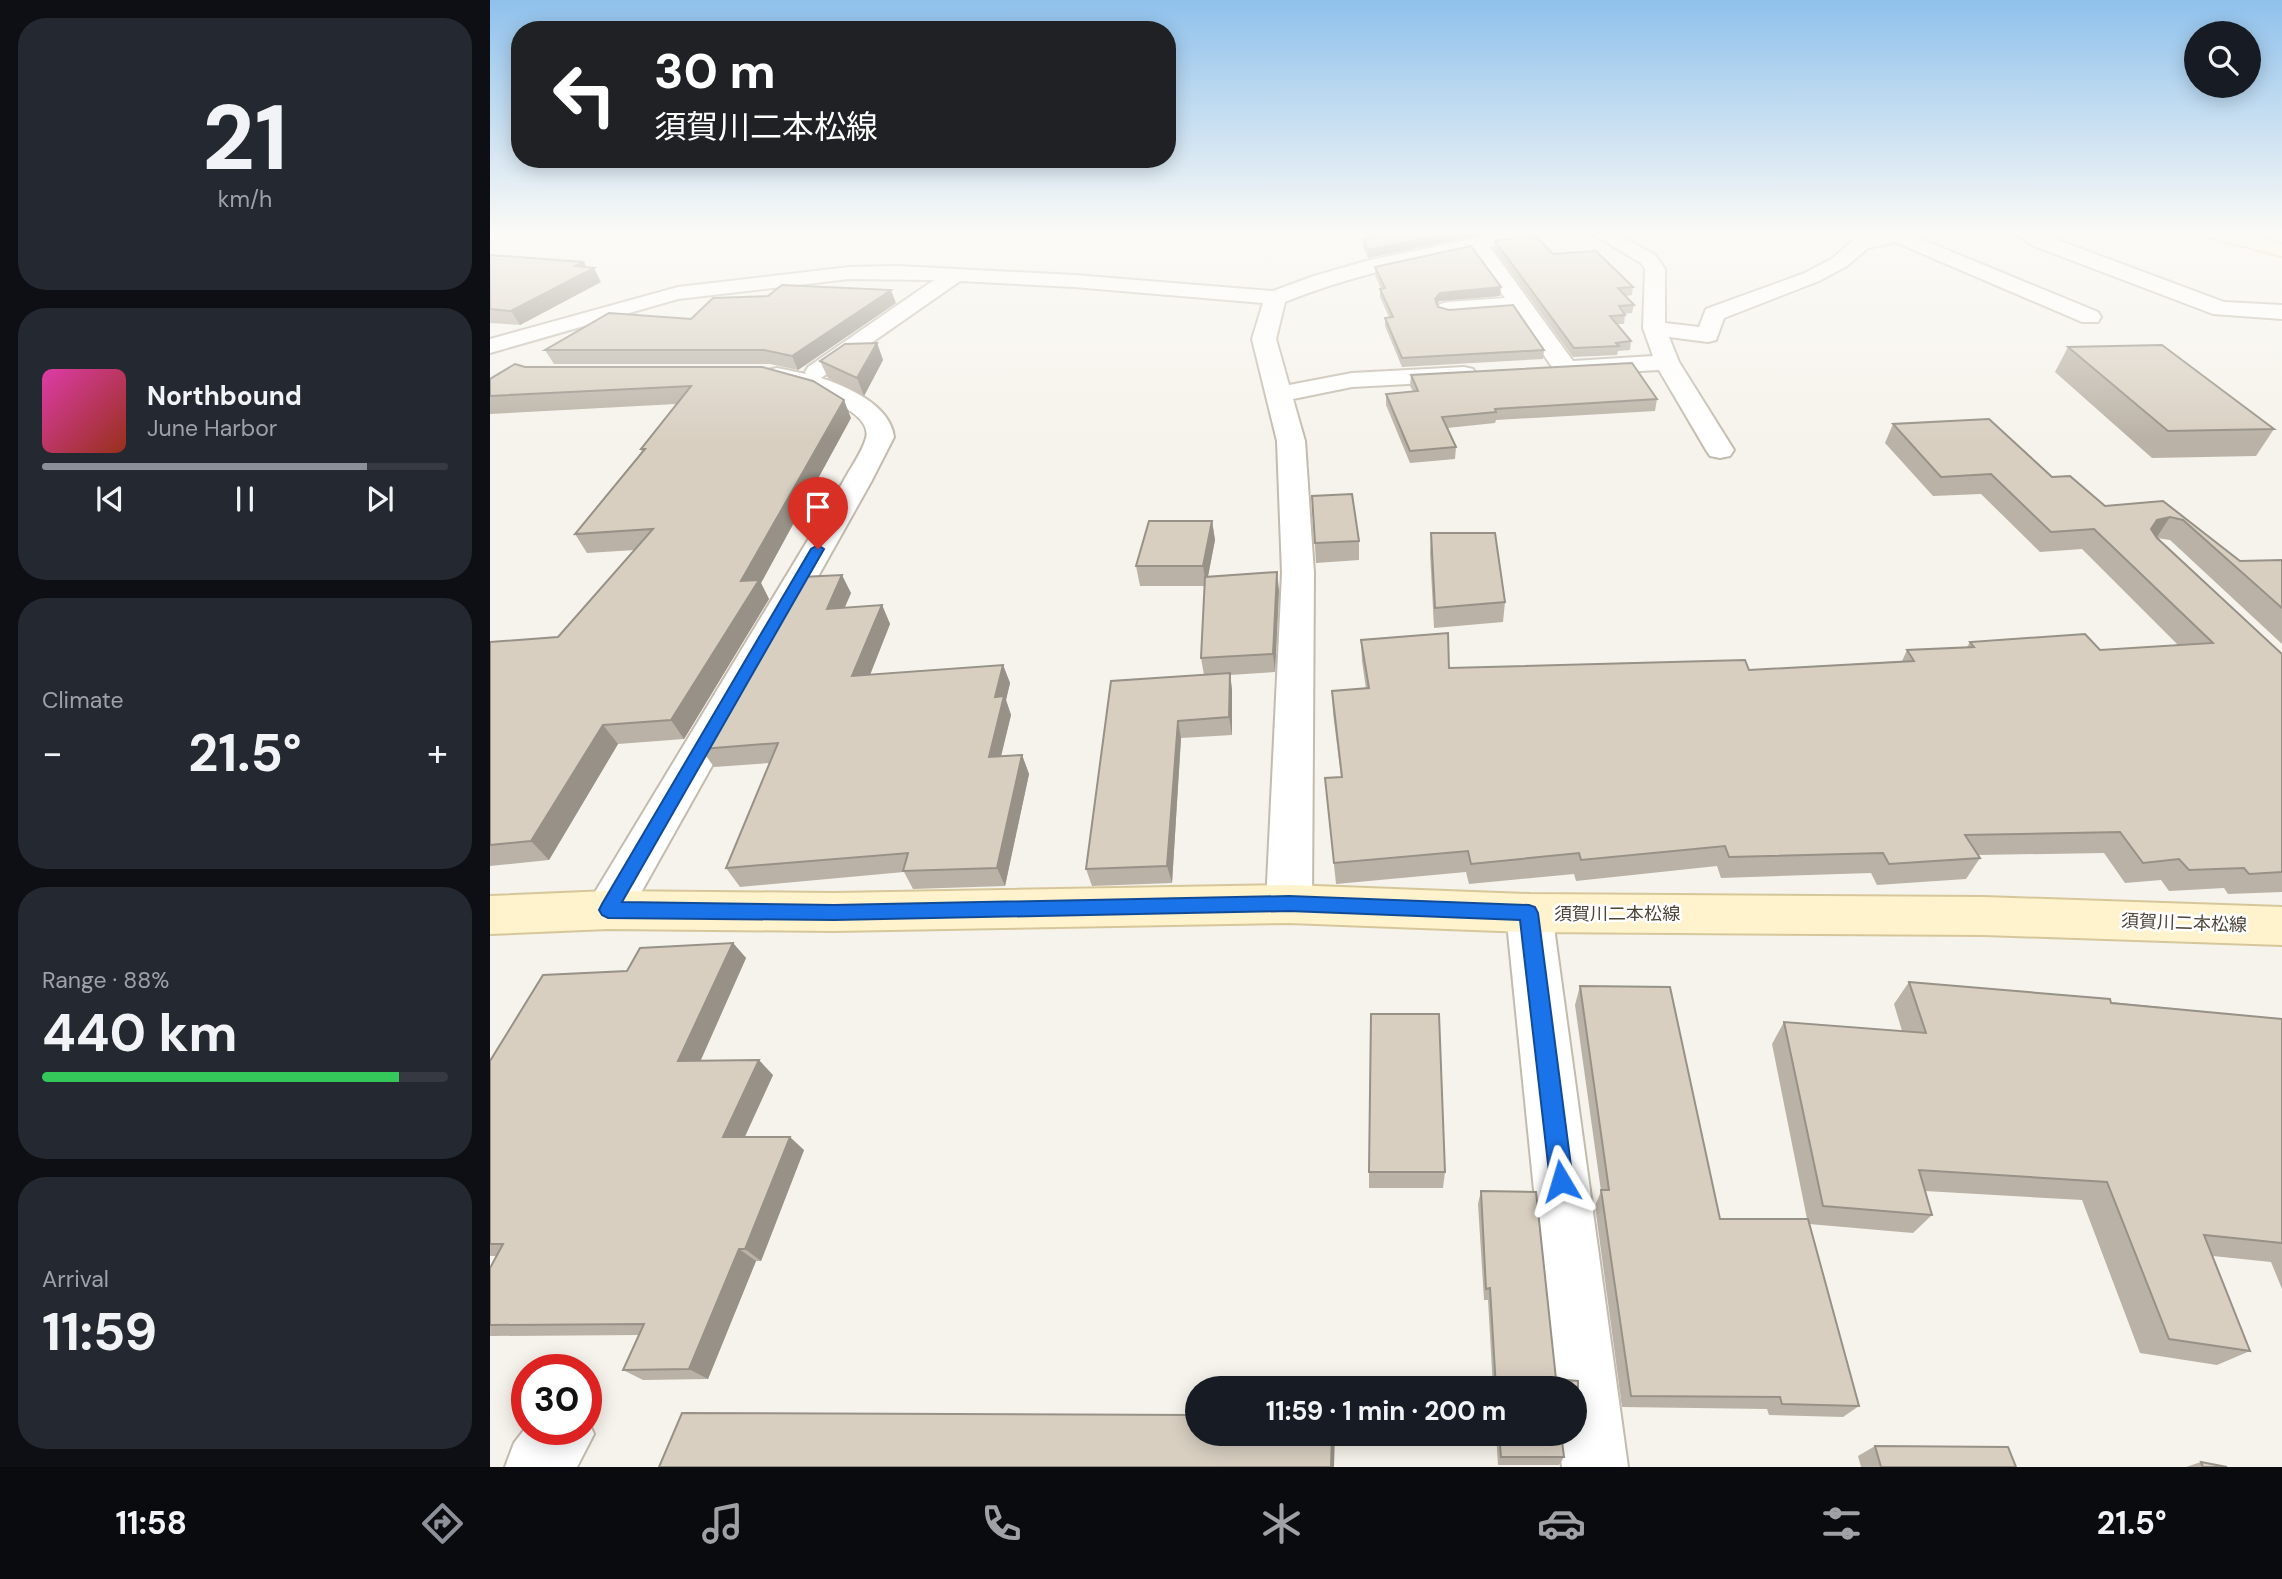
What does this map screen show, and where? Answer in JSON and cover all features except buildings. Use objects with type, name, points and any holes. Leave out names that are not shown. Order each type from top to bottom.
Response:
[{"type":"main road","name":"須賀川二本松線","points":[[490,915],[608,910],[834,912],[1289,904],[1529,913],[1984,916],[2282,926]]},
{"type":"street","points":[[490,346],[644,301]]},
{"type":"street","points":[[805,380],[917,301]]},
{"type":"street","points":[[1274,301],[1264,339],[1291,441],[1298,573],[1289,904]]},
{"type":"street","points":[[1518,301],[1565,368]]},
{"type":"street","points":[[1654,301],[1654,328],[1667,362],[1720,450]]},
{"type":"street","points":[[1654,328],[1707,335],[1714,314],[1747,301]]},
{"type":"street","points":[[2055,301],[2090,317]]},
{"type":"street","points":[[2201,301],[2221,309],[2282,312]]},
{"type":"street","points":[[1448,309],[1520,304]]},
{"type":"street","points":[[1538,370],[1667,362]]},
{"type":"street","points":[[1279,394],[1352,380],[1485,372]]},
{"type":"street","points":[[608,910],[858,482],[880,437],[879,426],[865,410],[805,380],[746,373]]},
{"type":"street","points":[[1529,913],[1595,1467]]},
{"type":"route","points":[[818,549],[608,910],[834,912],[1289,904],[1529,913],[1561,1181]]}]
